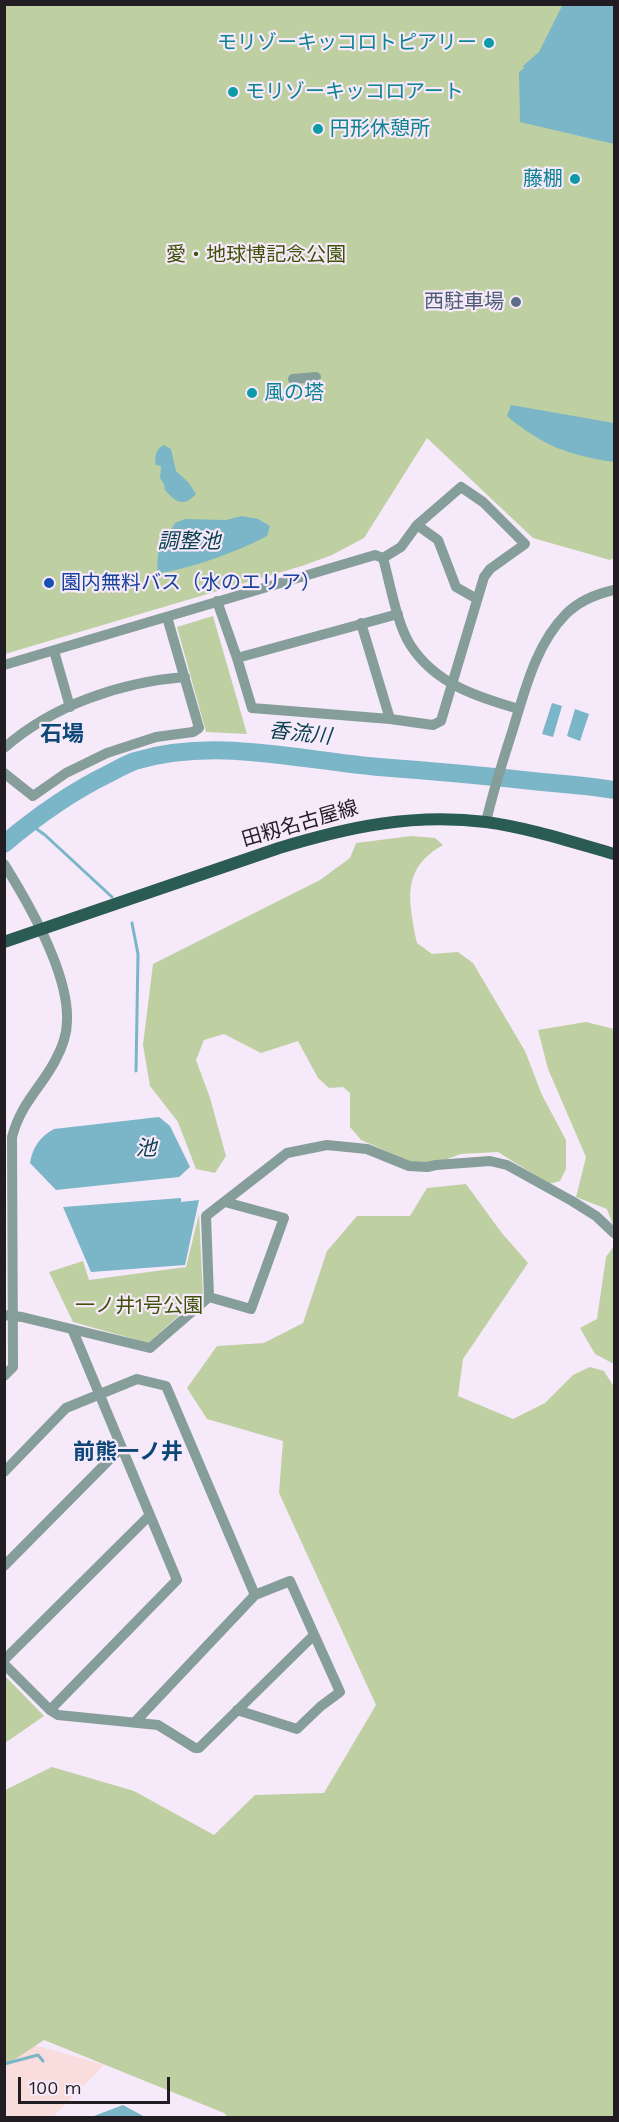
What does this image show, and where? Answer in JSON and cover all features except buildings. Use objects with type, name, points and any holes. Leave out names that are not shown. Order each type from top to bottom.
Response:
[{"type":"main road","name":"田籾名古屋線","points":[[4,942],[125,899],[325,834],[369,824],[414,820],[486,822],[540,833],[615,854]]},
{"type":"street","points":[[293,379],[315,377]]},
{"type":"street","points":[[4,665],[217,601],[375,555],[383,558],[401,548],[417,525],[461,487],[483,502],[525,544],[490,569],[484,577],[441,721],[433,725],[390,719],[252,708],[217,601]]},
{"type":"street","points":[[417,525],[438,540],[456,587],[477,599]]},
{"type":"street","points":[[383,558],[398,614],[410,644],[431,671],[452,685],[519,709]]},
{"type":"street","points":[[486,822],[492,795],[519,709],[537,660],[554,627],[582,600],[615,590]]},
{"type":"street","points":[[237,658],[398,614]]},
{"type":"street","points":[[4,773],[33,796],[66,773],[107,753],[156,737],[193,732],[199,728],[166,617]]},
{"type":"street","points":[[361,623],[390,719]]},
{"type":"street","points":[[54,651],[70,707]]},
{"type":"street","points":[[4,748],[32,727],[70,707],[107,692],[134,684],[185,677]]},
{"type":"street","points":[[4,864],[41,930],[63,986],[68,1023],[55,1062],[28,1098],[15,1123],[12,1137],[9,1316],[13,1367],[4,1376]]},
{"type":"street","points":[[209,1297],[206,1216],[287,1153],[327,1145],[367,1149],[409,1166],[427,1167],[490,1161],[507,1165],[596,1216],[615,1233]]},
{"type":"street","points":[[209,1297],[251,1309],[284,1218],[225,1202]]},
{"type":"street","points":[[9,1316],[22,1317],[150,1348],[209,1297]]},
{"type":"street","points":[[50,1710],[177,1581],[73,1331]]},
{"type":"street","points":[[4,1472],[66,1408],[137,1379],[166,1386],[255,1595]]},
{"type":"street","points":[[4,1566],[121,1448]]},
{"type":"street","points":[[4,1660],[149,1516]]},
{"type":"street","points":[[135,1722],[255,1595],[290,1581],[340,1692],[297,1729],[237,1710]]},
{"type":"street","points":[[4,1664],[57,1715],[158,1725],[195,1748],[199,1748],[314,1635]]},
{"type":"shaded area","points":[[4,2036],[104,2065],[53,2117],[5,2117]]},
{"type":"green space","name":"愛・地球博記念公園","points":[[5,5],[614,5],[614,558],[610,560],[533,538],[427,438],[364,538],[332,555],[302,566],[5,654]]},
{"type":"green space","points":[[213,616],[247,734],[206,732],[177,627]]},
{"type":"green space","points":[[411,836],[435,838],[443,845],[429,854],[414,876],[410,900],[417,943],[432,954],[458,952],[473,963],[525,1051],[542,1095],[566,1140],[566,1169],[560,1181],[549,1184],[498,1152],[461,1154],[436,1163],[418,1165],[361,1140],[350,1127],[350,1093],[343,1087],[329,1088],[318,1078],[298,1041],[261,1053],[224,1034],[204,1040],[196,1060],[210,1098],[226,1156],[215,1173],[196,1169],[178,1122],[150,1086],[143,1045],[153,964],[320,880],[350,858],[356,843]]},
{"type":"green space","points":[[586,1022],[614,1029],[614,1228],[607,1209],[576,1197],[586,1157],[548,1069],[538,1030]]},
{"type":"green space","points":[[466,1184],[501,1232],[528,1263],[463,1359],[458,1396],[513,1419],[545,1403],[573,1375],[590,1367],[604,1371],[614,1387],[614,2117],[228,2117],[224,2113],[44,2040],[5,2066],[5,1790],[52,1767],[134,1791],[214,1835],[255,1795],[324,1793],[376,1705],[279,1493],[283,1441],[207,1419],[187,1388],[217,1346],[264,1343],[303,1323],[327,1251],[357,1216],[410,1216],[427,1188]]},
{"type":"green space","name":"一ノ井1号公園","points":[[199,1214],[203,1294],[148,1343],[73,1322],[49,1272],[83,1261],[89,1280],[186,1267]]},
{"type":"green space","points":[[614,1246],[614,1364],[595,1354],[580,1328],[597,1319],[606,1257]]},
{"type":"green space","points":[[5,1676],[44,1716],[4,1743]]},
{"type":"water","points":[[563,4],[614,5],[614,144],[520,122],[519,72],[539,52]]},
{"type":"water","points":[[511,405],[614,423],[614,462],[569,452],[532,435],[507,416]]},
{"type":"water","points":[[164,445],[171,449],[176,471],[189,483],[196,494],[187,501],[180,502],[173,498],[165,490],[160,478],[161,466],[156,465],[156,456],[159,448]]},
{"type":"water","name":"調整池","points":[[242,516],[258,519],[270,526],[267,536],[213,559],[157,573],[158,554],[175,523],[185,519],[226,520]]},
{"type":"water","points":[[552,703],[562,706],[553,737],[542,734]]},
{"type":"water","points":[[575,709],[589,714],[580,741],[567,736]]},
{"type":"water","name":"池","points":[[159,1117],[170,1126],[190,1167],[179,1177],[56,1190],[30,1163],[38,1143],[54,1129]]},
{"type":"water","points":[[181,1198],[181,1202],[199,1200],[185,1265],[91,1272],[63,1207]]},
{"type":"water","points":[[123,2105],[145,2117],[92,2117],[94,2116]]},
{"type":"waterway","name":"香流川","points":[[4,844],[68,796],[125,765],[165,754],[195,751],[257,752],[379,767],[614,790]]},
{"type":"waterway","points":[[28,823],[45,835],[112,897]]},
{"type":"waterway","points":[[132,923],[138,954],[136,1071]]},
{"type":"waterway","points":[[4,2064],[38,2055],[43,2061]]},
{"type":"place","name":"モリゾーキッコロトピアリー","points":[[489,43]]},
{"type":"place","name":"モリゾーキッコロアート","points":[[233,92]]},
{"type":"place","name":"円形休憩所","points":[[318,129]]},
{"type":"place","name":"藤棚","points":[[575,179]]},
{"type":"place","name":"西駐車場","points":[[516,302]]},
{"type":"place","name":"風の塔","points":[[252,393]]},
{"type":"place","name":"園内無料バス（水のエリア）","points":[[49,583]]},
{"type":"district","name":"石場","points":[[62,735]]},
{"type":"district","name":"前熊一ノ井","points":[[128,1453]]}]
